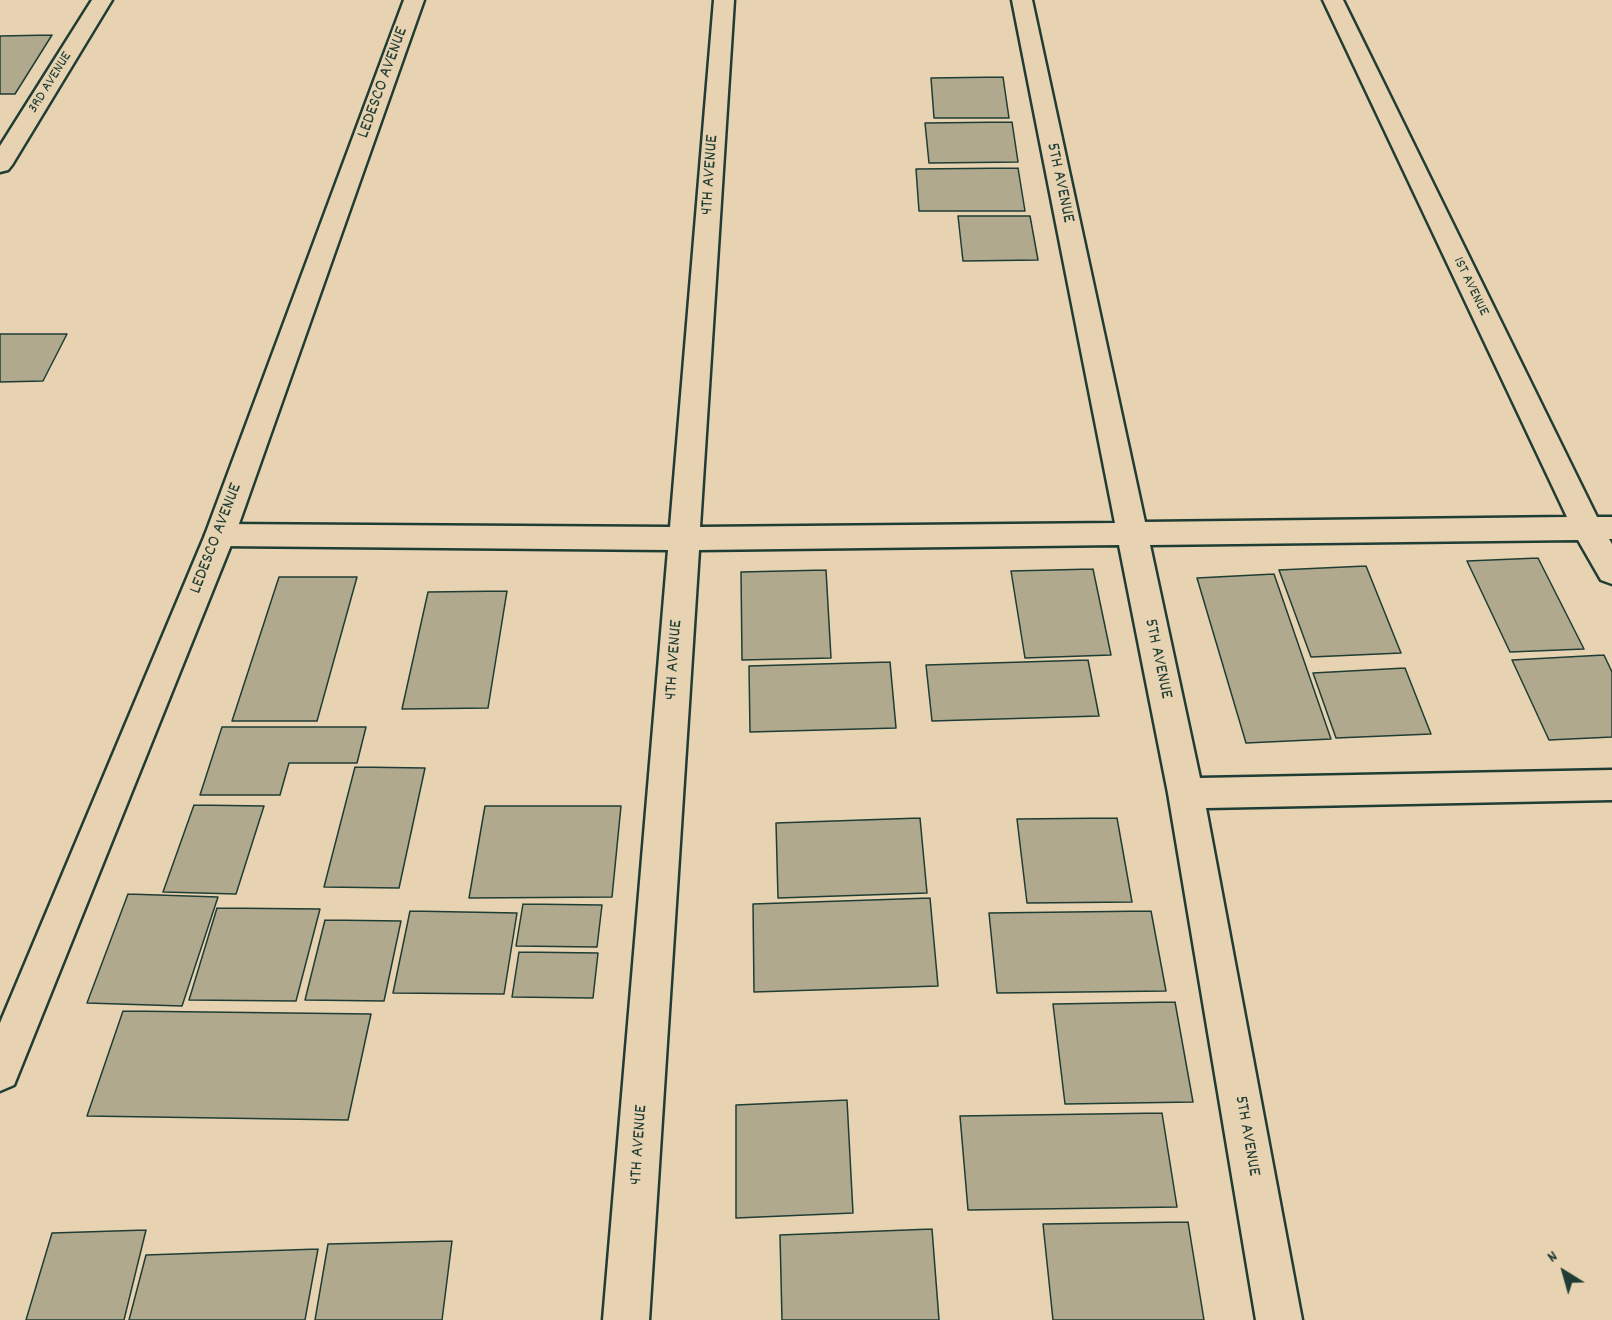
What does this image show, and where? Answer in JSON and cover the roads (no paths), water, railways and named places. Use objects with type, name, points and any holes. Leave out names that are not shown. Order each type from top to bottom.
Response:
[{"type":"street","name":"3RD AVENUE","points":[[0,165],[102,0]]},
{"type":"street","name":"LEDESCO AVENUE","points":[[0,1071],[220,535],[414,0]]},
{"type":"street","name":"4TH AVENUE","points":[[626,1320],[724,0]]},
{"type":"street","name":"5TH AVENUE","points":[[1022,0],[1130,533],[1186,793],[1279,1320]]},
{"type":"street","name":"1ST AVENUE","points":[[1333,0],[1599,528],[1612,573]]},
{"type":"street","points":[[220,535],[684,539],[1599,528]]},
{"type":"street","points":[[1186,793],[1612,785]]}]
